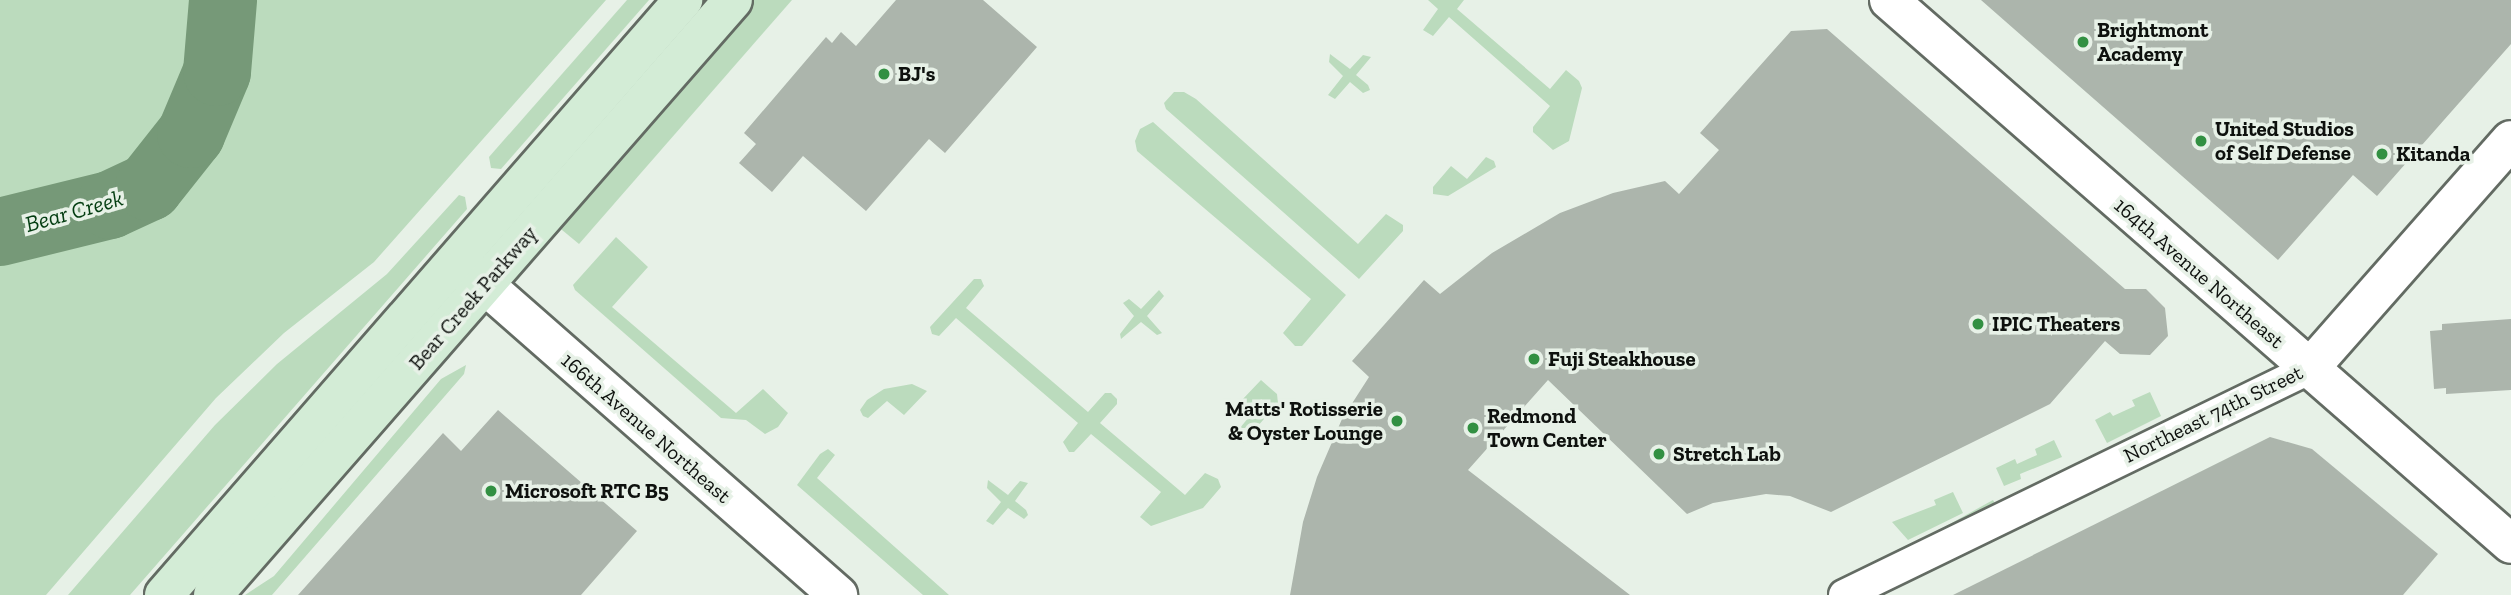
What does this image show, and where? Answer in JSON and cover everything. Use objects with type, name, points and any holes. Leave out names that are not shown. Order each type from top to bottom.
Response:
[{"type":"main road","name":"Bear Creek Parkway","points":[[164,595],[683,0]]},
{"type":"main road","name":"Bear Creek Parkway","points":[[213,595],[733,0]]},
{"type":"street","name":"164th Avenue Northeast","points":[[1889,0],[2511,544]]},
{"type":"street","name":"Northeast 74th Street","points":[[1844,595],[2309,369],[2511,140]]},
{"type":"street","name":"166th Avenue Northeast","points":[[456,260],[838,595]]},
{"type":"green space","points":[[0,0],[606,0],[374,262],[284,333],[216,398],[46,595],[0,595]]},
{"type":"green space","points":[[627,0],[649,0],[501,169],[491,168],[489,157]]},
{"type":"green space","points":[[749,0],[792,0],[579,244],[556,225]]},
{"type":"green space","points":[[1428,0],[1464,0],[1457,9],[1550,89],[1566,70],[1579,81],[1582,88],[1569,141],[1553,150],[1533,132],[1533,127],[1550,106],[1449,17],[1433,36],[1423,30],[1438,9]]},
{"type":"green space","points":[[1330,54],[1350,69],[1363,55],[1371,57],[1356,75],[1370,90],[1363,93],[1350,82],[1335,99],[1328,95],[1343,76],[1329,62]]},
{"type":"green space","points":[[1174,92],[1184,92],[1196,99],[1358,244],[1386,214],[1403,225],[1403,231],[1359,279],[1166,109],[1164,103]]},
{"type":"green space","points":[[1153,122],[1346,295],[1302,346],[1295,346],[1283,333],[1311,299],[1137,151],[1135,141],[1140,129]]},
{"type":"green space","points":[[1486,157],[1494,161],[1496,167],[1448,196],[1433,194],[1433,187],[1451,166],[1467,179]]},
{"type":"green space","points":[[459,195],[465,197],[467,209],[130,595],[68,595],[215,425],[277,364],[387,274]]},
{"type":"green space","points":[[616,237],[648,267],[612,307],[736,413],[763,389],[788,413],[778,427],[765,434],[746,420],[721,418],[575,290],[573,285]]},
{"type":"green space","points":[[974,279],[981,279],[984,286],[966,308],[1088,412],[1105,393],[1111,393],[1117,399],[1117,404],[1100,423],[1185,495],[1205,473],[1218,479],[1221,487],[1203,508],[1151,526],[1140,517],[1161,492],[1091,434],[1074,452],[1069,452],[1063,442],[1078,423],[956,318],[939,336],[932,334],[930,327]]},
{"type":"green space","points":[[1159,290],[1164,296],[1147,316],[1162,333],[1157,335],[1141,322],[1121,339],[1120,334],[1134,316],[1123,303],[1129,299],[1141,309]]},
{"type":"green space","points":[[466,365],[464,374],[272,595],[245,595],[274,576],[441,379]]},
{"type":"green space","points":[[1261,380],[1277,394],[1278,403],[1243,443],[1235,443],[1231,439],[1253,412],[1241,401]]},
{"type":"green space","points":[[912,384],[927,391],[904,415],[887,401],[868,418],[863,416],[860,410],[867,400],[884,389]]},
{"type":"green space","points":[[2150,392],[2161,416],[2107,443],[2095,420],[2110,412],[2113,416],[2135,406],[2132,400]]},
{"type":"green space","points":[[2054,440],[2062,457],[2020,474],[2021,479],[2004,486],[1996,468],[2015,459],[2017,464],[2037,455],[2035,449]]},
{"type":"green space","points":[[828,449],[835,455],[817,478],[949,595],[923,595],[797,485],[820,454]]},
{"type":"green space","points":[[988,480],[1008,495],[1020,481],[1028,483],[1015,501],[1028,515],[1024,519],[1008,508],[993,525],[986,521],[1001,502],[987,488]]},
{"type":"green space","points":[[1953,492],[1963,513],[1908,540],[1892,522],[1936,505],[1934,500]]},
{"type":"green space","points":[[1993,500],[1999,511],[1923,554],[1917,542]]},
{"type":"building","points":[[896,0],[983,0],[1037,47],[945,153],[929,139],[866,211],[803,156],[772,192],[739,163],[756,144],[744,133],[826,37],[832,43],[841,32],[856,46]]},
{"type":"building","points":[[1981,0],[2511,0],[2511,44],[2377,196],[2353,175],[2278,260]]},
{"type":"building","name":"Redmond Town Center","points":[[1827,29],[2125,289],[2146,289],[2165,308],[2168,336],[2150,355],[2120,354],[2105,341],[2050,404],[1831,512],[1790,496],[1766,494],[1713,503],[1687,514],[1548,380],[1468,470],[1630,595],[1290,595],[1303,522],[1317,477],[1342,419],[1369,377],[1352,361],[1424,280],[1440,294],[1492,253],[1560,213],[1613,193],[1665,181],[1679,194],[1719,150],[1700,133],[1791,31]]},
{"type":"building","points":[[2511,319],[2511,390],[2446,394],[2446,388],[2434,389],[2430,331],[2442,330],[2442,324]]},
{"type":"building","name":"Microsoft RTC B5","points":[[498,410],[637,531],[581,595],[298,595],[443,433],[461,451]]},
{"type":"building","points":[[2270,437],[2312,449],[2438,554],[2403,595],[1953,595]]},
{"type":"waterway","name":"Bear Creek","points":[[0,232],[110,205],[149,187],[191,134],[217,72],[223,0]]},
{"type":"place","name":"Brightmont Academy","points":[[2083,42]]},
{"type":"place","name":"BJ's","points":[[884,74]]},
{"type":"place","name":"United Studios of Self Defense","points":[[2201,141]]},
{"type":"place","name":"Kitanda","points":[[2382,154]]},
{"type":"place","name":"IPIC Theaters","points":[[1978,324]]},
{"type":"place","name":"Fuji Steakhouse","points":[[1534,359]]},
{"type":"place","name":"Matts' Rotisserie & Oyster Lounge","points":[[1397,421]]},
{"type":"place","name":"Redmond Town Center","points":[[1473,428]]},
{"type":"place","name":"Stretch Lab","points":[[1659,454]]},
{"type":"place","name":"Microsoft RTC B5","points":[[491,491]]}]
